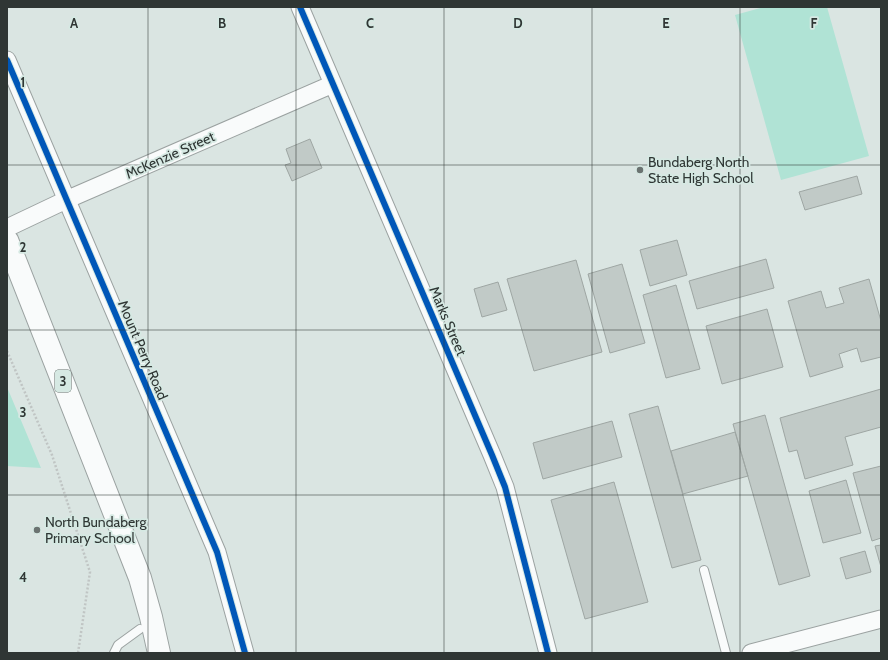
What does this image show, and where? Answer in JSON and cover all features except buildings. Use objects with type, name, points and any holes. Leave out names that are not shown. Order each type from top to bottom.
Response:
[{"type":"main road","name":"3","points":[[7,240],[140,578],[159,653]]},
{"type":"main road","name":"3","points":[[118,522],[144,653]]},
{"type":"street","name":"Marks Street","points":[[300,7],[505,487],[548,653]]},
{"type":"street","name":"Mount Perry Road","points":[[7,60],[217,552],[245,653]]},
{"type":"street","name":"McKenzie Street","points":[[7,228],[66,200],[333,84]]},
{"type":"street","points":[[751,653],[777,650],[881,619]]},
{"type":"lane","points":[[704,570],[726,653]]},
{"type":"lane","points":[[114,653],[118,645],[140,629]]},
{"type":"path","points":[[7,351],[52,456],[90,572],[78,653]]},
{"type":"green space","points":[[764,7],[827,7],[869,156],[781,180],[735,15]]},
{"type":"green space","points":[[7,387],[41,468],[7,466]]},
{"type":"cycle path","points":[[300,7],[505,487],[548,653]]},
{"type":"cycle path","points":[[7,60],[217,552],[245,653]]},
{"type":"place","name":"Bundaberg North State High School","points":[[640,170]]},
{"type":"place","name":"North Bundaberg Primary School","points":[[37,530]]}]
